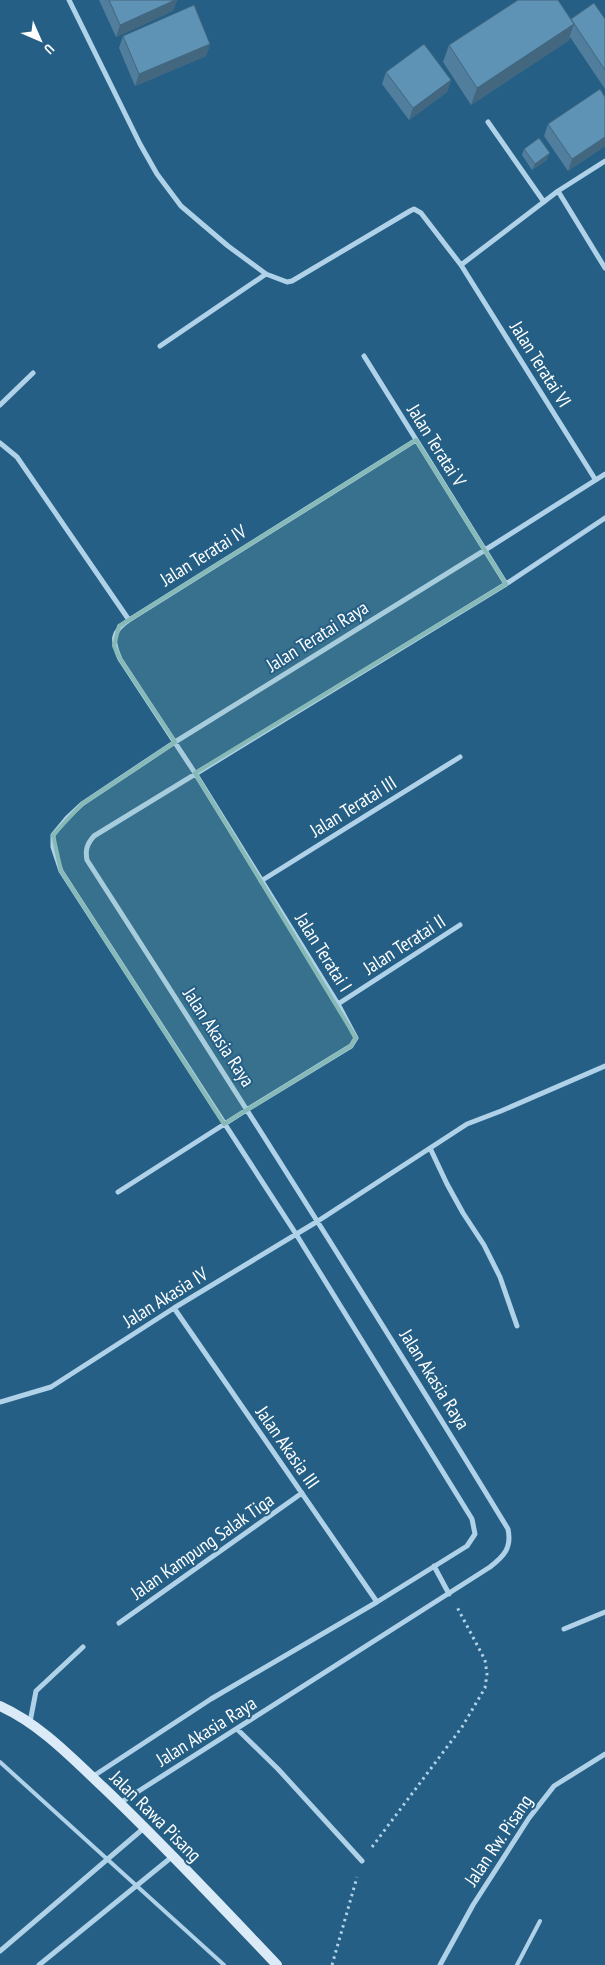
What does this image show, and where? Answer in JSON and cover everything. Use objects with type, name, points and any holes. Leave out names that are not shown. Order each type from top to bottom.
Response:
[{"type":"street","points":[[69,0],[131,126],[157,174],[181,206],[228,246],[266,274],[160,346]]},
{"type":"street","points":[[488,122],[544,202]]},
{"type":"street","points":[[461,264],[558,191],[605,161]]},
{"type":"street","points":[[558,191],[605,268]]},
{"type":"street","name":"Jalan Teratai VI","points":[[266,274],[287,282],[292,281],[414,209],[425,217],[461,264],[595,479]]},
{"type":"street","name":"Jalan Teratai V","points":[[364,356],[506,584]]},
{"type":"street","points":[[0,405],[33,373]]},
{"type":"street","name":"Jalan Teratai IV","points":[[194,773],[120,659],[114,646],[115,635],[119,626],[416,440]]},
{"type":"street","points":[[0,442],[17,457],[128,620]]},
{"type":"street","name":"Jalan Teratai Raya","points":[[53,835],[82,804],[175,742],[605,474]]},
{"type":"street","points":[[194,773],[506,584],[605,518]]},
{"type":"street","name":"Jalan Teratai III","points":[[262,881],[460,757]]},
{"type":"street","name":"Jalan Akasia Raya","points":[[120,1803],[449,1594],[500,1559],[507,1550],[510,1540],[508,1529],[414,1374],[248,1109],[87,860],[88,844],[94,836],[194,773]]},
{"type":"street","name":"Jalan Teratai I","points":[[194,773],[338,1004],[356,1038],[351,1046],[248,1109]]},
{"type":"street","name":"Jalan Akasia Raya","points":[[53,835],[52,847],[61,871],[296,1234],[472,1519],[476,1534],[467,1546],[377,1602],[211,1699],[92,1777]]},
{"type":"street","name":"Jalan Teratai II","points":[[338,1004],[460,925]]},
{"type":"street","name":"Jalan Akasia IV","points":[[0,1402],[51,1387],[174,1308],[318,1221],[467,1124],[605,1066]]},
{"type":"street","points":[[118,1192],[248,1109]]},
{"type":"street","points":[[430,1148],[447,1184],[484,1245],[500,1277],[517,1326]]},
{"type":"street","name":"Jalan Akasia III","points":[[174,1308],[377,1602]]},
{"type":"street","name":"Jalan Kampung Salak Tiga","points":[[119,1623],[302,1493]]},
{"type":"street","points":[[434,1566],[449,1594]]},
{"type":"street","points":[[564,1629],[605,1612]]},
{"type":"street","points":[[30,1722],[36,1691],[83,1647]]},
{"type":"street","name":"Jalan Rawa Pisang","points":[[0,1706],[30,1722],[120,1803],[277,1965]]},
{"type":"street","points":[[237,1729],[278,1768],[362,1861]]},
{"type":"street","name":"Jalan Rw. Pisang","points":[[440,1965],[473,1905],[529,1818],[554,1786],[605,1754]]},
{"type":"street","points":[[0,1951],[145,1827]]},
{"type":"street","points":[[39,1965],[173,1856]]},
{"type":"lane","points":[[0,1762],[224,1965]]},
{"type":"lane","points":[[517,1965],[540,1921]]},
{"type":"path","points":[[332,1965],[362,1861],[462,1727],[485,1688],[487,1674],[485,1660],[449,1594]]},
{"type":"highlighted area","points":[[416,440],[506,584],[195,773],[356,1038],[351,1046],[224,1124],[61,871],[53,835],[82,804],[175,742],[120,659],[114,646],[119,626]]},
{"type":"building","points":[[109,0],[175,0],[120,25]]},
{"type":"building","points":[[518,0],[558,0],[574,24],[477,88],[449,45]]},
{"type":"building","points":[[594,3],[605,19],[605,70],[571,19]]},
{"type":"building","points":[[194,5],[210,44],[139,74],[123,36]]},
{"type":"building","points":[[424,44],[451,80],[413,108],[386,72]]},
{"type":"building","points":[[600,89],[605,97],[605,137],[572,159],[548,124]]},
{"type":"building","points":[[539,138],[550,153],[535,164],[524,149]]}]
